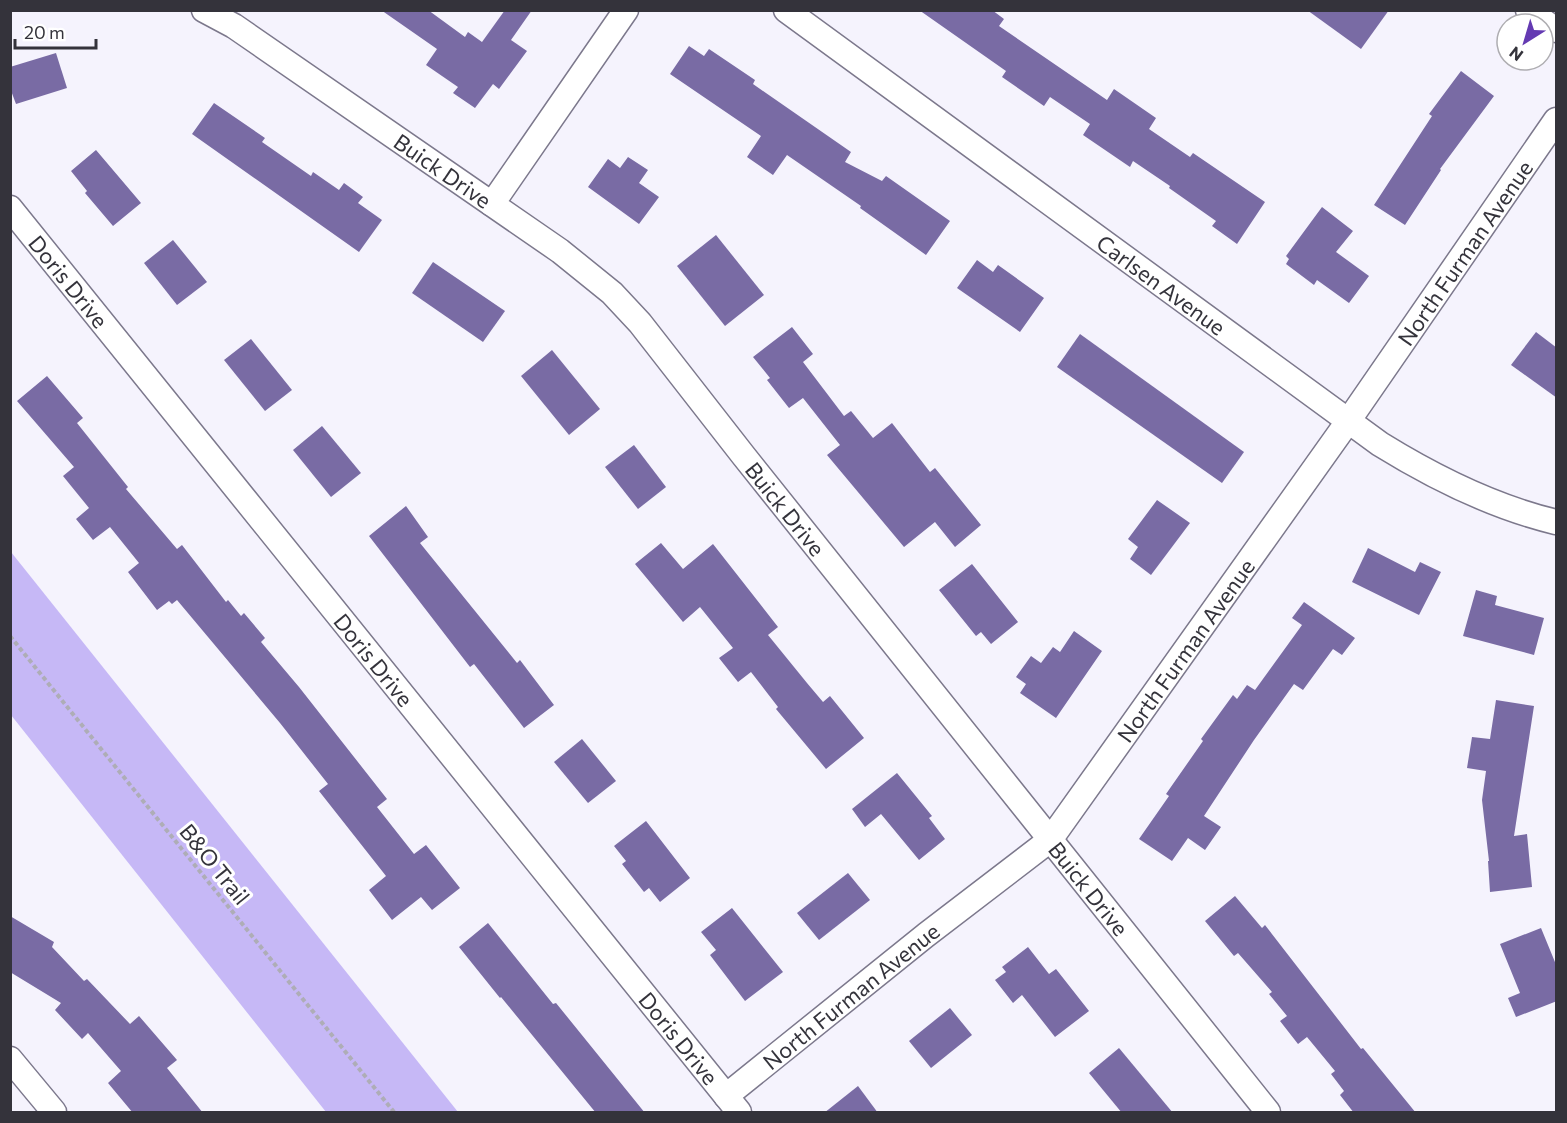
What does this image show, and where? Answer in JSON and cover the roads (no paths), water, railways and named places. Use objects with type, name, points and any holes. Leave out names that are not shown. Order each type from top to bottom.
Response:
[{"type":"street","name":"Buick Drive","points":[[204,10],[234,26],[592,275],[640,323],[1268,1113]]},
{"type":"street","points":[[492,204],[626,10]]},
{"type":"street","name":"Carlsen Avenue","points":[[786,10],[1380,444],[1448,483],[1507,508],[1557,522]]},
{"type":"street","points":[[1528,10],[1557,30]]},
{"type":"street","name":"North Furman Avenue","points":[[733,1104],[926,935],[1050,840],[1349,420],[1557,120]]},
{"type":"street","name":"Doris Drive","points":[[10,208],[733,1104]]},
{"type":"street","points":[[10,1059],[54,1113]]}]
